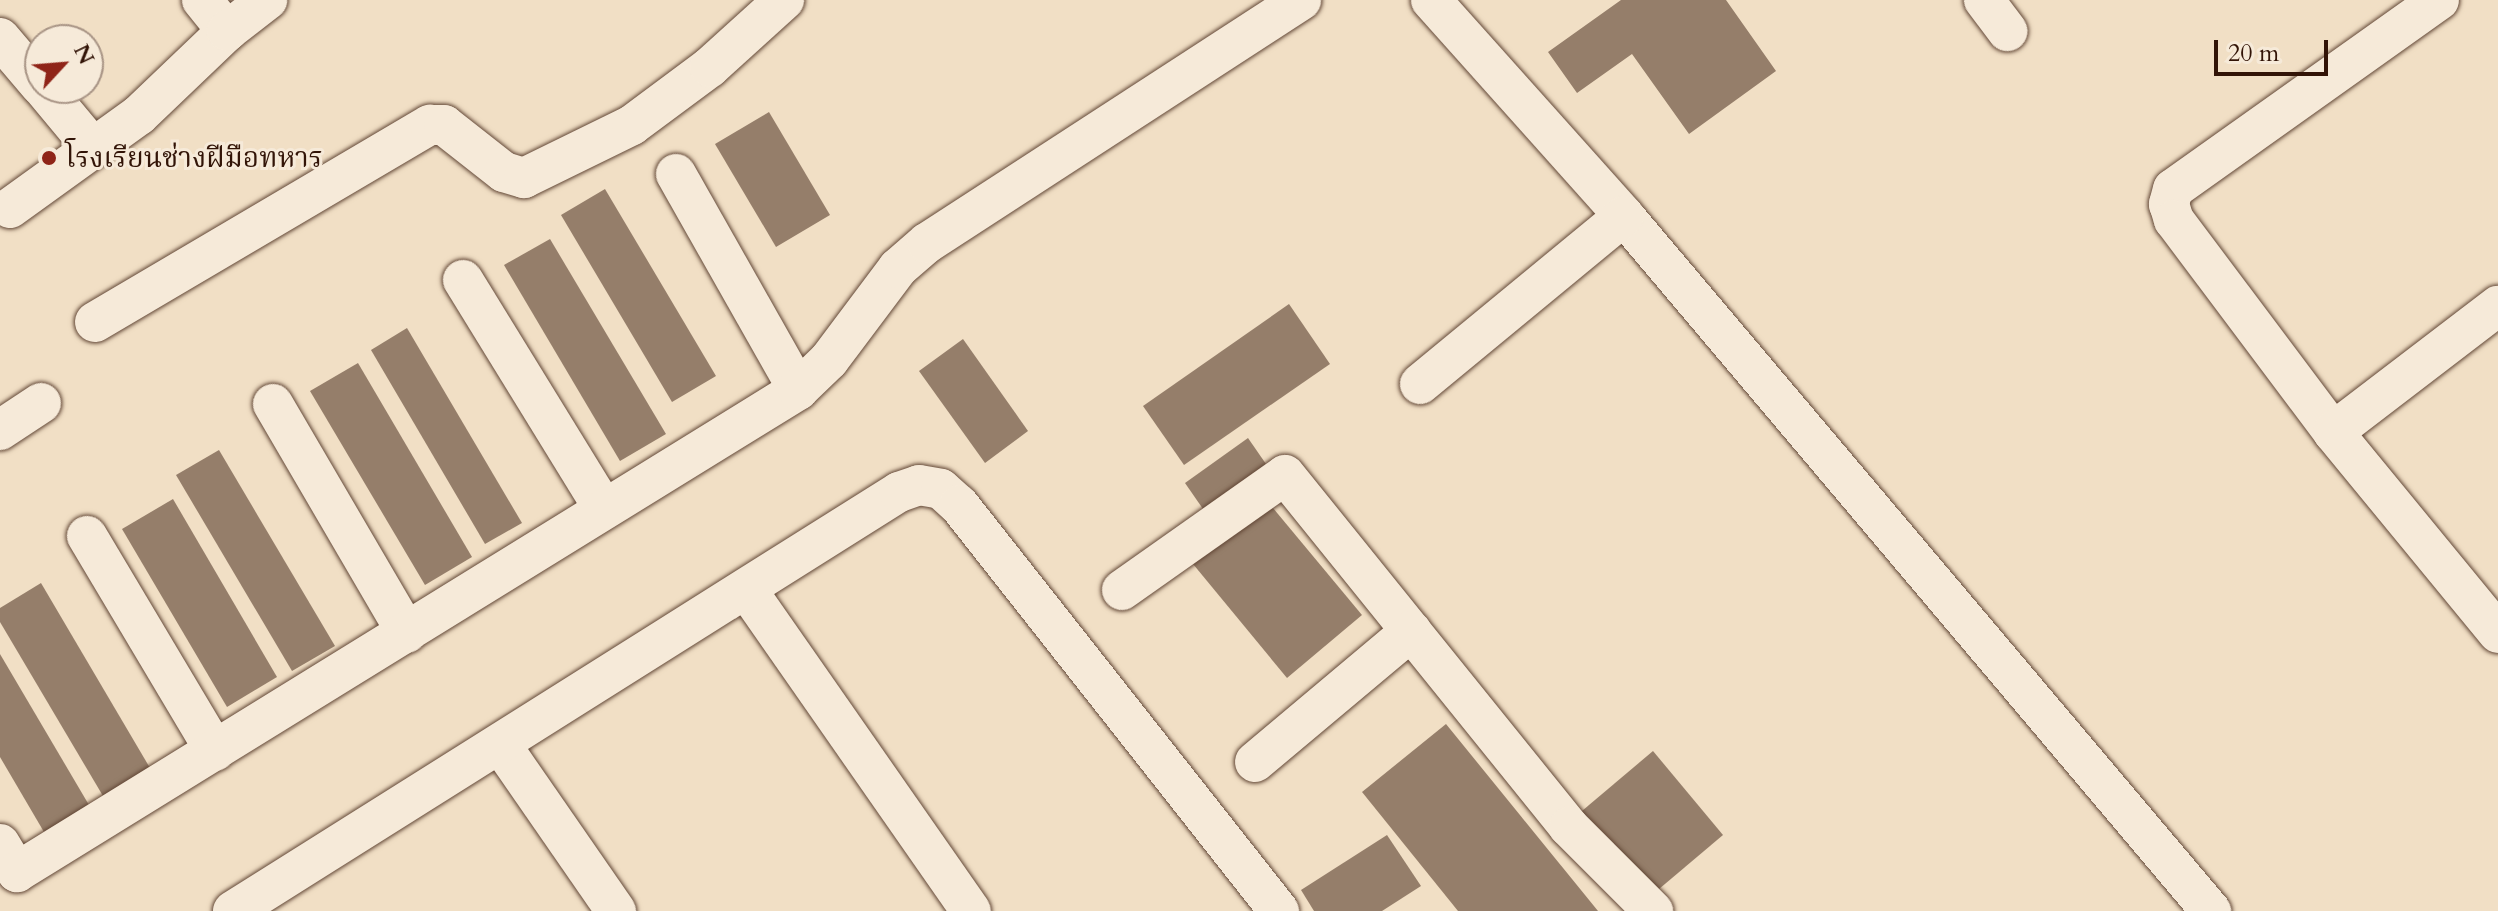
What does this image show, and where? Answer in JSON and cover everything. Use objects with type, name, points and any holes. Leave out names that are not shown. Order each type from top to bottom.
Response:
[{"type":"street","points":[[202,0],[227,31]]},
{"type":"street","points":[[10,208],[139,115],[227,31],[267,0]]},
{"type":"street","points":[[95,322],[430,125],[444,125],[504,172],[524,178],[632,125],[710,67],[784,0]]},
{"type":"street","points":[[0,844],[17,872],[798,390],[829,360],[898,268],[927,243],[1301,0]]},
{"type":"street","points":[[1431,0],[1624,216],[2211,911]]},
{"type":"street","points":[[2439,0],[2173,189],[2169,204],[2174,220],[2333,432],[2498,633]]},
{"type":"street","points":[[0,38],[24,66]]},
{"type":"street","points":[[56,104],[93,148]]},
{"type":"street","points":[[676,174],[798,390]]},
{"type":"street","points":[[1420,384],[1624,216]]},
{"type":"street","points":[[463,280],[603,508]]},
{"type":"street","points":[[2333,432],[2498,306]]},
{"type":"street","points":[[0,430],[41,403]]},
{"type":"street","points":[[273,404],[407,633]]},
{"type":"street","points":[[1122,590],[1285,475],[1569,827],[1653,911]]},
{"type":"street","points":[[233,911],[289,896],[501,745],[899,492],[919,485],[941,489],[969,518],[1279,911]]},
{"type":"street","points":[[87,536],[215,751]]},
{"type":"street","points":[[747,590],[971,911]]},
{"type":"street","points":[[1255,762],[1411,631]]},
{"type":"street","points":[[501,745],[616,911]]},
{"type":"building","points":[[1621,0],[1726,0],[1776,71],[1689,134],[1632,54],[1577,93],[1548,52]]},
{"type":"building","points":[[769,112],[830,215],[776,247],[715,144]]},
{"type":"building","points":[[605,189],[716,376],[672,402],[561,215]]},
{"type":"building","points":[[550,239],[666,434],[620,461],[504,265]]},
{"type":"building","points":[[1289,304],[1330,364],[1184,465],[1143,406]]},
{"type":"building","points":[[407,328],[522,523],[485,544],[371,350]]},
{"type":"building","points":[[963,339],[1028,431],[985,463],[919,371]]},
{"type":"building","points":[[358,363],[472,557],[425,585],[310,391]]},
{"type":"building","points":[[1248,438],[1266,464],[1203,509],[1185,483]]},
{"type":"building","points":[[219,450],[335,646],[292,671],[176,475]]},
{"type":"building","points":[[173,499],[277,677],[227,707],[122,529]]},
{"type":"building","points":[[1268,502],[1362,615],[1287,678],[1193,564]]},
{"type":"building","points":[[41,583],[150,768],[103,796],[0,622],[0,608]]},
{"type":"building","points":[[0,654],[89,805],[44,832],[0,757]]},
{"type":"building","points":[[1446,724],[1598,911],[1458,911],[1362,792]]},
{"type":"building","points":[[1653,751],[1723,835],[1646,900],[1576,816]]},
{"type":"building","points":[[1387,835],[1421,886],[1382,911],[1314,911],[1301,890]]},
{"type":"place","name":"โรงเรียนช่างฝีมือทหาร","points":[[49,158]]}]
